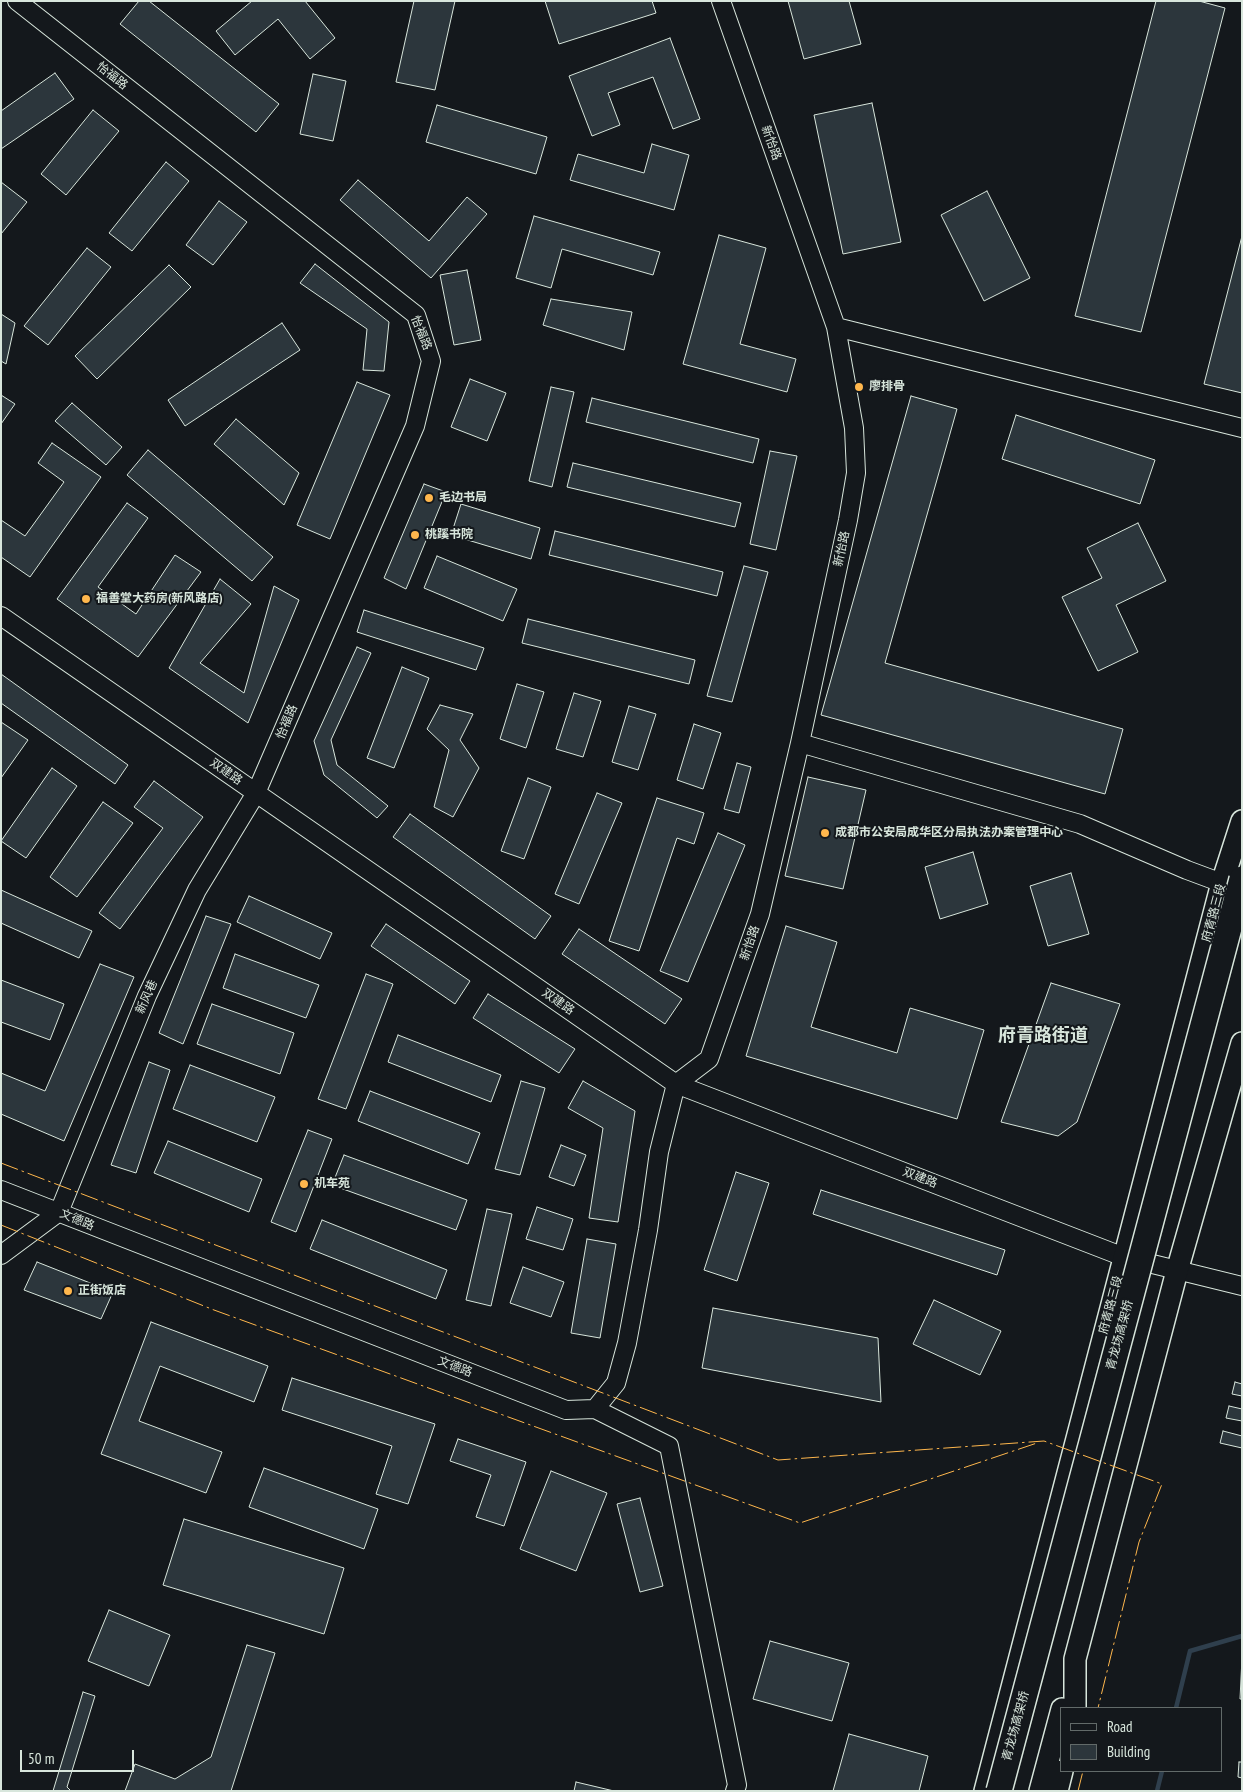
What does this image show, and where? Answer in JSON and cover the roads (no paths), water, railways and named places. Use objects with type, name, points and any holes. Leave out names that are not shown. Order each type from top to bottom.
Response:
[{"type":"highway","name":"青龙场高架桥","points":[[999,1791],[1232,881]]},
{"type":"highway","name":"青龙场高架桥","points":[[1015,1791],[1242,934]]},
{"type":"main road","name":"府青路三段","points":[[985,1791],[1124,1257],[1232,881],[1242,821]]},
{"type":"main road","points":[[1062,1707],[1177,1271],[1242,1043]]},
{"type":"main road","points":[[1075,1659],[1075,1707]]},
{"type":"main road","points":[[1040,1791],[1060,1716]]},
{"type":"main road","points":[[1057,1791],[1062,1772]]},
{"type":"street","name":"怡福路","points":[[17,1],[416,315],[431,361],[415,426],[256,793]]},
{"type":"street","name":"新怡路","points":[[676,1084],[709,1059],[760,914],[800,743],[848,520],[856,473],[854,428],[836,327],[721,1]]},
{"type":"street","points":[[836,327],[1242,428]]},
{"type":"street","name":"双建路","points":[[1,616],[676,1084],[1124,1257],[1242,1286]]},
{"type":"street","points":[[800,743],[1080,824],[1187,870],[1232,881]]},
{"type":"street","name":"新风巷","points":[[59,1212],[147,996],[197,890],[256,793]]},
{"type":"street","points":[[676,1084],[658,1152],[648,1230],[628,1342],[616,1383],[595,1409],[669,1446],[737,1785],[735,1791]]},
{"type":"street","name":"文德路","points":[[1,1190],[125,1240],[566,1410],[595,1409]]},
{"type":"street","points":[[1,1255],[59,1212]]},
{"type":"waterway","points":[[1176,1707],[1190,1651],[1242,1636]]},
{"type":"waterway","points":[[1157,1791],[1162,1772]]},
{"type":"place","name":"廖排骨","points":[[859,387]]},
{"type":"place","name":"毛边书局","points":[[429,498]]},
{"type":"place","name":"桃蹊书院","points":[[415,535]]},
{"type":"place","name":"福善堂大药房(新风路店)","points":[[86,599]]},
{"type":"place","name":"成都市公安局成华区分局执法办案管理中心","points":[[825,833]]},
{"type":"place","name":"机车苑","points":[[304,1184]]},
{"type":"place","name":"正街饭店","points":[[68,1291]]},
{"type":"district","name":"府青路街道","points":[[1043,1036]]}]
